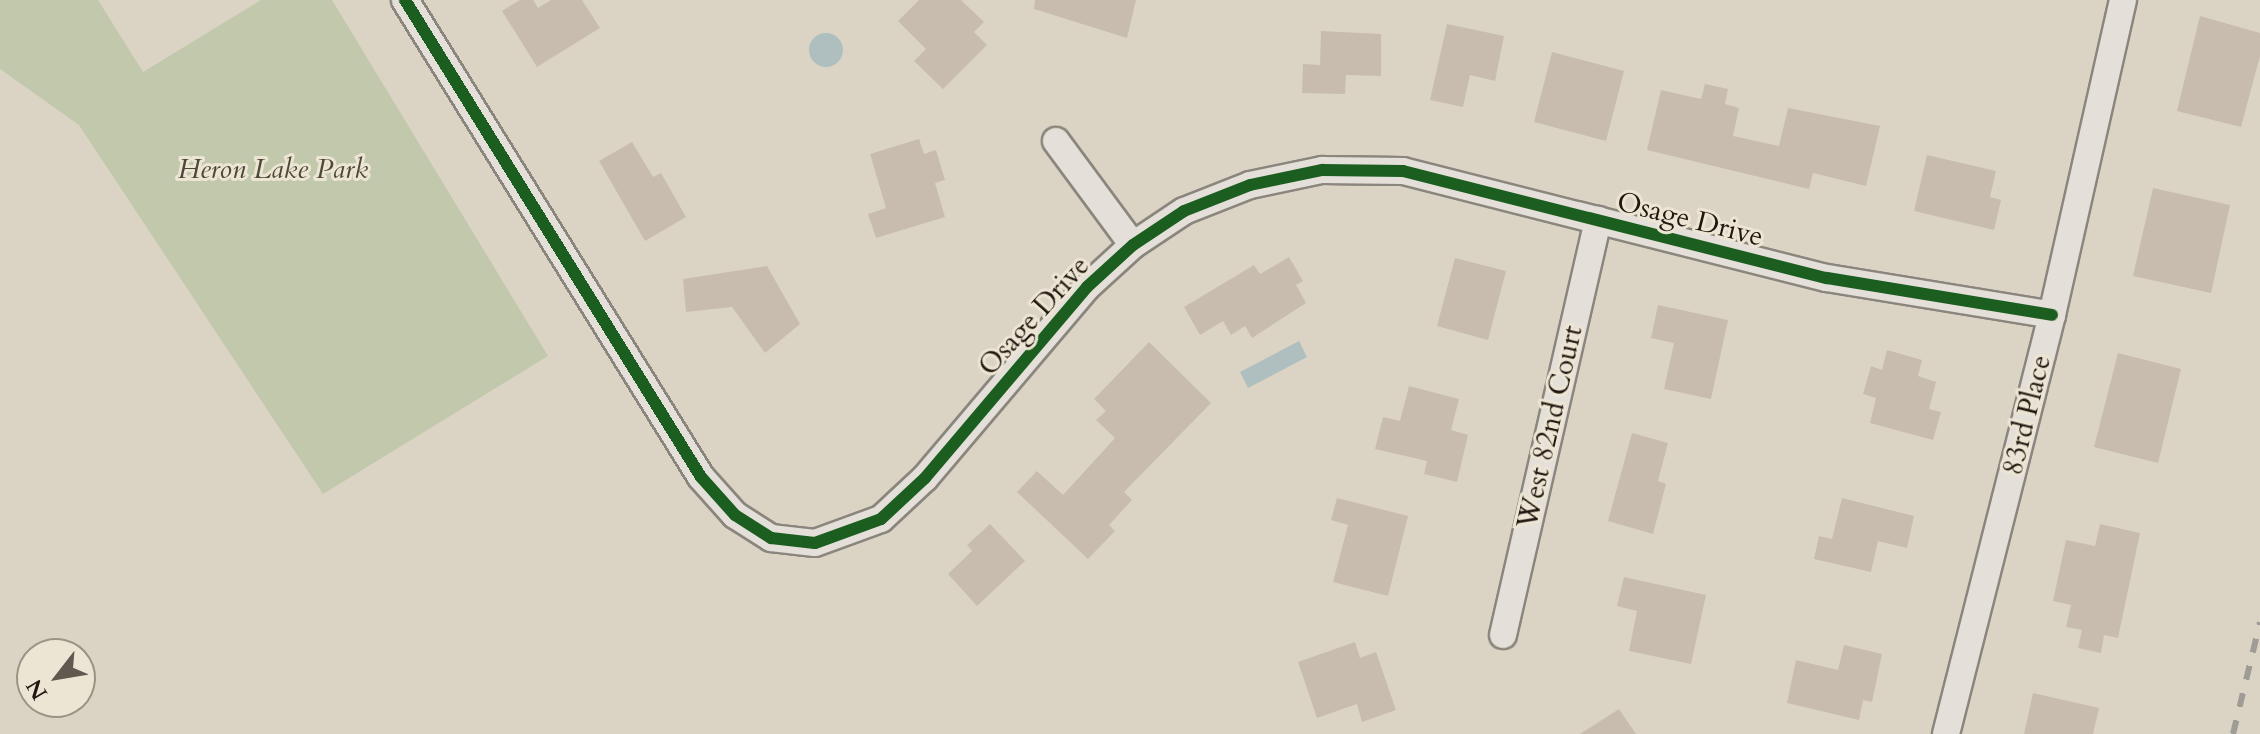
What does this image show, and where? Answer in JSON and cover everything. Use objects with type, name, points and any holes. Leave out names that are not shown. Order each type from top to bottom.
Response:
[{"type":"street","name":"Osage Drive","points":[[405,0],[701,477],[735,515],[771,538],[815,543],[881,519],[925,478],[1087,287],[1133,245],[1184,211],[1250,185],[1322,170],[1403,171],[1827,278],[2052,315]]},
{"type":"street","name":"83rd Place","points":[[1946,734],[2052,315],[2123,0]]},
{"type":"street","points":[[1056,141],[1133,245]]},
{"type":"street","name":"West 82nd Court","points":[[1503,635],[1598,220]]},
{"type":"green space","name":"Heron Lake Park","points":[[0,0],[98,0],[143,72],[261,0],[332,0],[548,356],[323,494],[79,125],[0,69]]},
{"type":"shaded area","points":[[826,33],[838,38],[843,50],[838,62],[826,67],[814,62],[809,50],[814,38]]},
{"type":"shaded area","points":[[1299,341],[1307,357],[1248,388],[1240,372]]},
{"type":"building","points":[[520,0],[533,0],[538,8],[551,0],[582,0],[600,28],[537,67],[502,11]]},
{"type":"building","points":[[919,0],[961,0],[984,22],[974,32],[987,45],[943,89],[914,61],[926,49],[898,21]]},
{"type":"building","points":[[1035,0],[1136,0],[1127,38],[1034,9]]},
{"type":"building","points":[[2200,16],[2260,33],[2260,56],[2241,127],[2177,111]]},
{"type":"building","points":[[1447,24],[1504,36],[1495,81],[1470,75],[1463,107],[1430,100]]},
{"type":"building","points":[[1321,31],[1381,34],[1381,76],[1346,75],[1345,94],[1302,93],[1303,64],[1320,65]]},
{"type":"building","points":[[1552,52],[1624,71],[1606,141],[1534,122]]},
{"type":"building","points":[[1705,84],[1728,89],[1725,104],[1739,108],[1733,136],[1779,146],[1788,108],[1880,126],[1866,186],[1813,173],[1809,189],[1647,150],[1661,90],[1701,99]]},
{"type":"building","points":[[919,139],[924,154],[936,150],[945,180],[935,183],[945,217],[876,238],[868,214],[886,208],[870,154]]},
{"type":"building","points":[[632,142],[653,177],[661,173],[686,217],[645,241],[599,161]]},
{"type":"building","points":[[1927,155],[1996,171],[1990,197],[2001,200],[1994,230],[1914,211]]},
{"type":"building","points":[[2153,188],[2230,205],[2211,293],[2133,276]]},
{"type":"building","points":[[1289,257],[1303,281],[1296,285],[1306,303],[1252,338],[1245,326],[1231,335],[1223,321],[1200,335],[1184,307],[1254,265],[1260,274]]},
{"type":"building","points":[[1455,258],[1506,271],[1488,340],[1437,326]]},
{"type":"building","points":[[767,266],[800,324],[765,353],[732,307],[686,312],[683,279]]},
{"type":"building","points":[[1658,305],[1728,320],[1711,399],[1664,389],[1674,343],[1651,338]]},
{"type":"building","points":[[1149,342],[1211,403],[1124,492],[1132,500],[1109,525],[1115,531],[1088,559],[1017,492],[1037,471],[1063,495],[1115,438],[1096,420],[1106,411],[1094,399]]},
{"type":"building","points":[[1887,350],[1922,360],[1918,376],[1936,382],[1929,409],[1941,412],[1933,440],[1870,423],[1876,398],[1863,394],[1871,366],[1882,370]]},
{"type":"building","points":[[2118,353],[2181,369],[2158,463],[2094,447]]},
{"type":"building","points":[[1409,386],[1459,399],[1451,430],[1468,435],[1457,482],[1424,474],[1427,461],[1375,449],[1383,417],[1400,421]]},
{"type":"building","points":[[1632,433],[1668,443],[1658,481],[1666,484],[1653,534],[1608,521]]},
{"type":"building","points":[[1337,498],[1408,516],[1388,596],[1333,582],[1348,525],[1331,520]]},
{"type":"building","points":[[1842,498],[1914,516],[1907,548],[1878,541],[1871,572],[1814,559],[1819,536],[1832,539]]},
{"type":"building","points":[[990,524],[1025,561],[977,606],[948,574],[972,551],[967,545]]},
{"type":"building","points":[[2100,524],[2140,533],[2118,638],[2104,635],[2101,653],[2078,648],[2082,630],[2066,627],[2071,605],[2053,601],[2066,540],[2095,546]]},
{"type":"building","points":[[1624,577],[1706,595],[1691,664],[1629,651],[1637,611],[1617,606]]},
{"type":"building","points":[[1355,642],[1360,658],[1376,652],[1396,710],[1362,722],[1357,704],[1317,718],[1298,662]]},
{"type":"building","points":[[1844,645],[1882,654],[1872,702],[1863,700],[1859,720],[1787,703],[1796,660],[1838,670]]},
{"type":"building","points":[[2033,693],[2099,708],[2093,734],[2024,734]]},
{"type":"building","points":[[1619,709],[1636,734],[1580,734]]},
{"type":"railway","points":[[2233,734],[2260,622]]},
{"type":"cycle path","points":[[405,0],[701,477],[735,515],[771,538],[815,543],[881,519],[925,478],[1087,287],[1133,245],[1184,211],[1250,185],[1322,170],[1403,171],[1827,278],[2052,315]]}]
